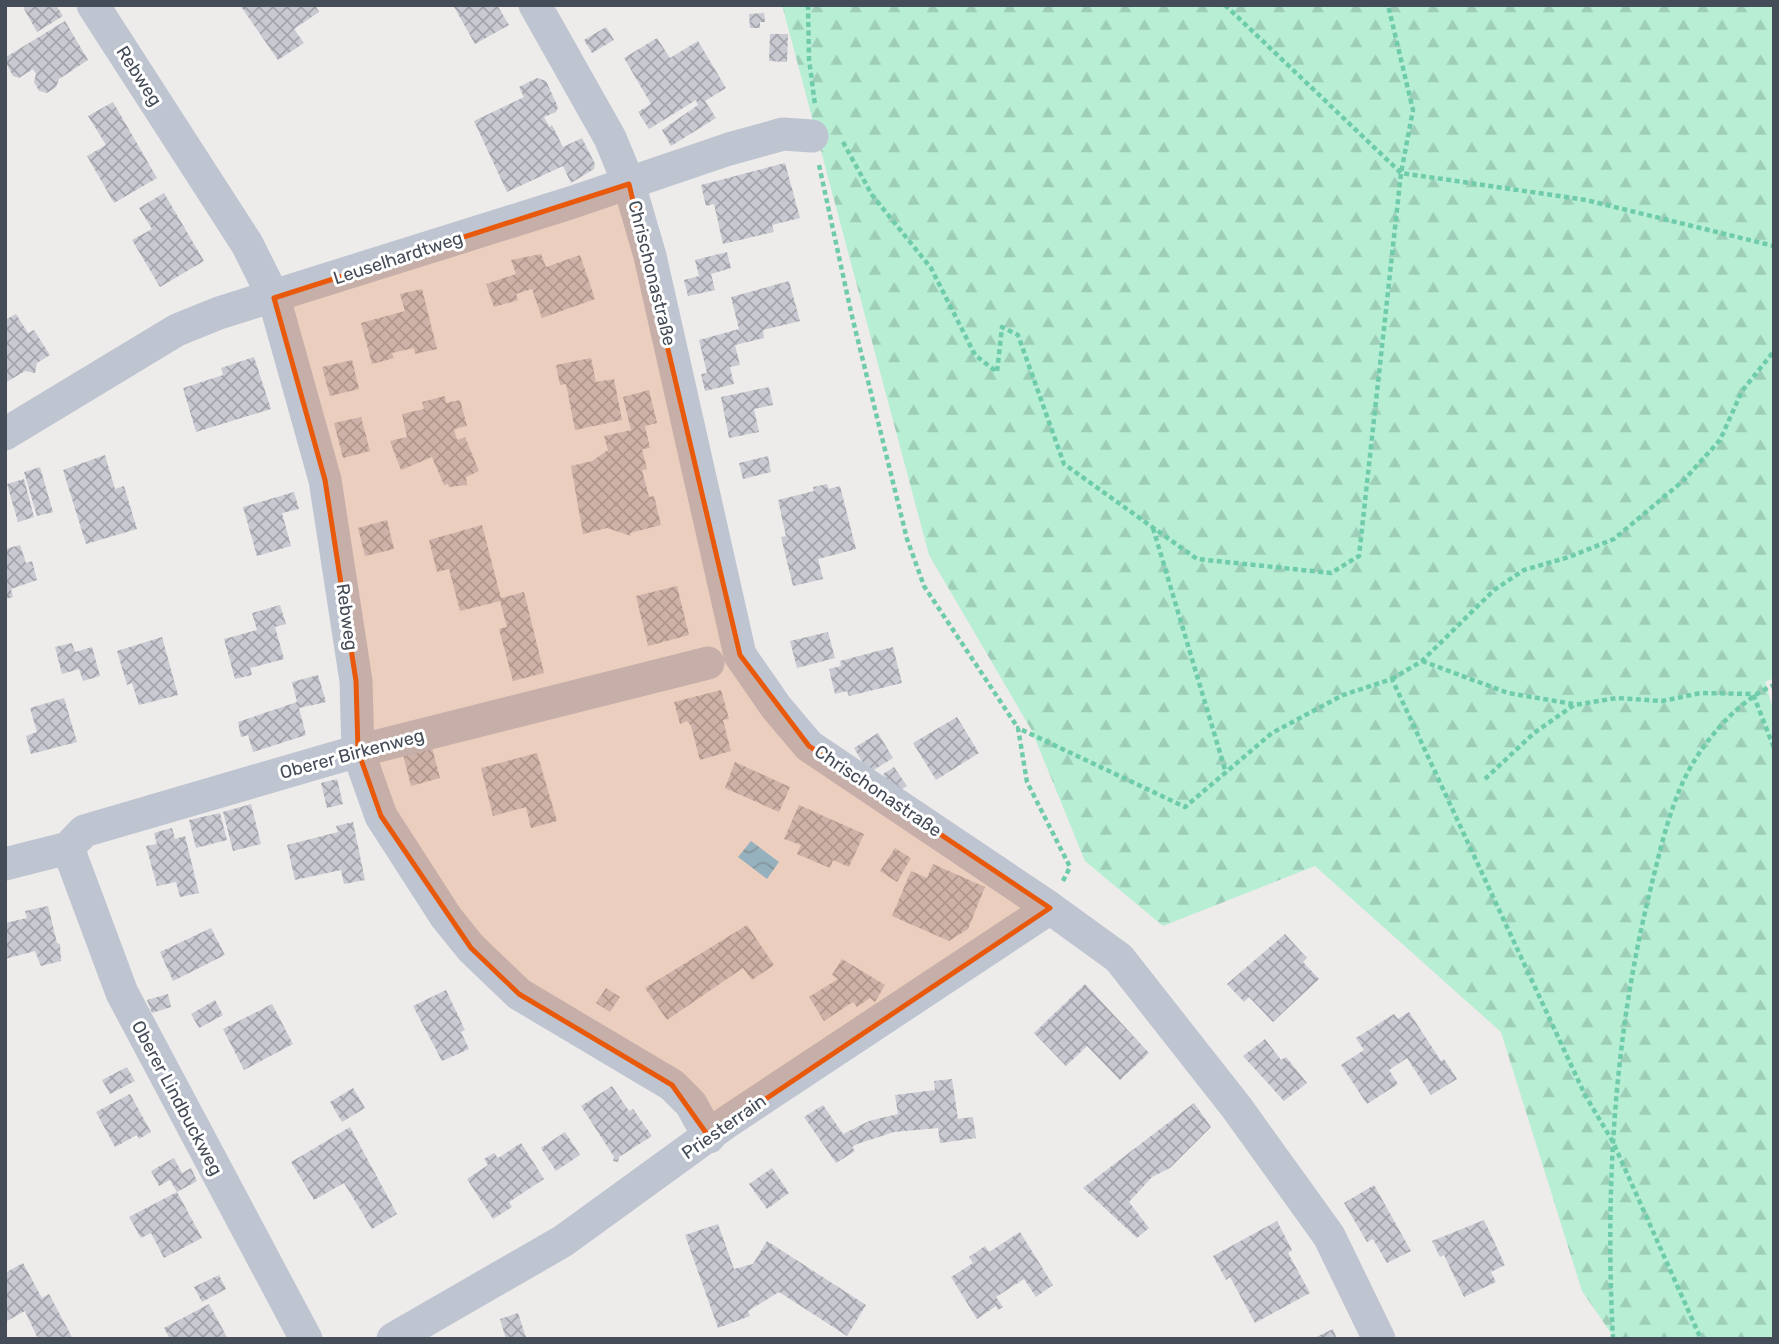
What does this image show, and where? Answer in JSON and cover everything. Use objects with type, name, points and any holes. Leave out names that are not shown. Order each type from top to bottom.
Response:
[{"type":"street","name":"Rebweg","points":[[93,5],[247,244],[274,298],[326,480],[356,681],[358,751],[381,816],[446,917],[471,948],[519,993],[672,1085],[691,1104],[709,1137]]},
{"type":"street","name":"Chrischonastraße","points":[[535,5],[610,138],[629,184],[650,256],[725,659],[776,707],[809,746],[1050,908],[1119,958],[1237,1108],[1329,1236],[1380,1339]]},
{"type":"street","name":"Leuselhardtweg","points":[[5,434],[177,330],[783,134],[812,136]]},
{"type":"street","name":"Oberer Birkenweg","points":[[5,864],[68,848],[84,831],[358,751],[725,659]]},
{"type":"street","name":"Oberer Lindbuckweg","points":[[68,848],[122,993],[306,1339]]},
{"type":"street","name":"Priesterrain","points":[[393,1339],[562,1241],[727,1122],[1050,908]]},
{"type":"path","points":[[808,5],[809,58],[816,100],[812,136],[851,312],[907,539],[924,586],[1018,728],[1027,782],[1070,867],[1050,908]]},
{"type":"path","points":[[1225,5],[1401,173],[1586,200],[1774,246]]},
{"type":"path","points":[[812,136],[842,141],[872,195],[931,268],[975,355],[997,372],[1002,327],[1018,335],[1064,464],[1196,559],[1331,573],[1359,556],[1401,173],[1413,110],[1388,5]]},
{"type":"path","points":[[1018,728],[1185,807],[1272,733],[1343,695],[1392,679],[1422,661],[1504,584],[1524,570],[1569,557],[1614,539],[1683,481],[1720,440],[1742,391],[1774,351]]},
{"type":"path","points":[[1152,528],[1226,773]]},
{"type":"path","points":[[1422,661],[1508,693],[1574,705],[1617,698],[1662,701],[1700,693],[1753,694]]},
{"type":"path","points":[[1392,679],[1585,1095],[1613,1142],[1701,1339]]},
{"type":"path","points":[[1613,1339],[1610,1289],[1613,1142],[1634,957],[1664,837],[1683,783],[1712,736],[1753,694],[1774,685]]},
{"type":"path","points":[[1753,694],[1774,748]]},
{"type":"path","points":[[1485,779],[1534,733],[1574,705]]},
{"type":"highlighted area","points":[[629,184],[740,655],[809,746],[1050,908],[709,1137],[672,1085],[519,994],[471,948],[381,816],[358,751],[356,681],[325,480],[274,298]]},
{"type":"green space","points":[[782,5],[1774,5],[1774,678],[1765,682],[1774,712],[1774,1339],[1615,1339],[1582,1291],[1501,1032],[1315,866],[1163,926],[1085,861],[1032,731],[929,555]]},
{"type":"water","points":[[751,841],[779,862],[767,879],[738,857]]},
{"type":"building","points":[[25,5],[56,5],[63,16],[37,32],[24,9]]},
{"type":"building","points":[[240,5],[315,5],[319,12],[294,29],[304,43],[278,60]]},
{"type":"building","points":[[453,5],[497,5],[509,25],[475,44]]},
{"type":"building","points":[[764,13],[765,22],[760,22],[760,28],[750,28],[749,14]]},
{"type":"building","points":[[65,21],[88,60],[59,79],[56,87],[47,93],[39,91],[34,82],[36,74],[33,69],[19,78],[13,76],[6,57]]},
{"type":"building","points":[[606,27],[614,40],[592,53],[584,40]]},
{"type":"building","points":[[770,34],[788,34],[787,62],[769,61]]},
{"type":"building","points":[[657,38],[670,58],[698,41],[726,88],[705,101],[716,118],[671,146],[662,130],[698,105],[696,100],[649,129],[638,112],[651,104],[624,58]]},
{"type":"building","points":[[537,78],[546,81],[558,107],[556,112],[544,117],[549,127],[552,125],[563,147],[582,138],[595,164],[594,169],[571,183],[563,166],[507,192],[474,121],[524,97],[519,87]]},
{"type":"building","points":[[113,102],[157,178],[114,203],[87,156],[106,145],[88,116]]},
{"type":"building","points":[[785,163],[800,218],[772,225],[774,232],[723,244],[714,204],[706,206],[701,185]]},
{"type":"building","points":[[164,193],[204,261],[160,287],[132,240],[152,229],[139,208]]},
{"type":"building","points":[[727,252],[731,268],[711,274],[715,290],[688,296],[684,280],[699,276],[695,260]]},
{"type":"building","points":[[541,254],[546,267],[580,255],[595,299],[542,318],[532,289],[516,294],[518,300],[494,307],[486,284],[516,274],[511,260]]},
{"type":"building","points":[[789,281],[800,321],[763,330],[764,338],[735,345],[740,365],[730,367],[734,384],[705,391],[701,374],[707,373],[699,340],[739,329],[731,297]]},
{"type":"building","points":[[422,289],[437,349],[415,354],[414,348],[392,353],[394,358],[372,364],[361,323],[405,311],[400,294]]},
{"type":"building","points":[[16,314],[28,333],[34,330],[50,355],[37,363],[35,373],[25,371],[5,383],[5,320]]},
{"type":"building","points":[[254,357],[271,409],[196,432],[183,388],[223,375],[221,368]]},
{"type":"building","points":[[591,358],[596,382],[614,379],[622,420],[575,430],[566,384],[560,385],[556,365]]},
{"type":"building","points":[[352,360],[359,389],[330,396],[322,367]]},
{"type":"building","points":[[769,387],[773,405],[754,409],[759,432],[729,438],[721,397]]},
{"type":"building","points":[[649,390],[657,423],[645,426],[650,448],[642,449],[647,469],[642,470],[649,497],[654,496],[661,525],[630,533],[631,536],[607,528],[583,534],[571,466],[592,461],[608,450],[604,436],[631,430],[623,397]]},
{"type":"building","points":[[445,396],[446,403],[460,400],[467,426],[454,429],[457,440],[465,437],[479,471],[466,477],[467,485],[444,485],[432,457],[401,470],[390,441],[407,437],[402,414],[424,409],[422,402]]},
{"type":"building","points":[[361,417],[370,451],[343,458],[334,423]]},
{"type":"building","points":[[105,455],[115,489],[124,486],[137,529],[86,544],[63,470]]},
{"type":"building","points":[[768,456],[771,472],[743,479],[739,463]]},
{"type":"building","points":[[40,467],[53,512],[37,516],[24,472]]},
{"type":"building","points":[[24,479],[34,517],[18,522],[7,484]]},
{"type":"building","points":[[827,484],[828,489],[840,486],[856,549],[818,559],[823,579],[793,586],[781,537],[786,536],[778,500],[814,491],[813,487]]},
{"type":"building","points":[[294,492],[299,509],[282,513],[291,546],[257,556],[243,507]]},
{"type":"building","points":[[387,520],[394,549],[365,556],[358,528]]},
{"type":"building","points":[[482,525],[501,598],[524,592],[544,673],[513,681],[499,629],[507,627],[500,601],[460,611],[449,569],[437,572],[429,540]]},
{"type":"building","points":[[20,545],[26,563],[32,561],[37,580],[11,589],[13,597],[5,599],[5,549]]},
{"type":"building","points":[[677,586],[689,635],[648,646],[636,596]]},
{"type":"building","points":[[280,605],[286,624],[275,627],[284,659],[250,668],[252,675],[235,679],[224,639],[257,630],[252,613]]},
{"type":"building","points":[[828,632],[835,658],[797,668],[790,641]]},
{"type":"building","points":[[162,637],[178,695],[139,705],[132,683],[127,685],[117,651]]},
{"type":"building","points":[[72,643],[75,652],[92,647],[100,676],[83,681],[79,669],[62,674],[55,647]]},
{"type":"building","points":[[893,647],[902,683],[849,696],[847,691],[835,694],[829,669],[841,666],[840,661]]},
{"type":"building","points":[[318,675],[326,702],[299,708],[306,735],[253,752],[248,735],[241,737],[238,722],[297,702],[292,682]]},
{"type":"building","points":[[721,690],[729,719],[723,720],[731,751],[700,760],[691,726],[687,721],[680,724],[674,702]]},
{"type":"building","points":[[64,698],[77,742],[31,754],[26,736],[37,732],[30,708]]},
{"type":"building","points":[[957,717],[979,753],[936,780],[913,743]]},
{"type":"building","points":[[878,733],[893,758],[869,773],[854,748]]},
{"type":"building","points":[[431,744],[440,778],[411,786],[402,751]]},
{"type":"building","points":[[537,753],[557,821],[531,828],[526,807],[493,816],[481,768]]},
{"type":"building","points":[[735,762],[790,787],[779,812],[725,788]]},
{"type":"building","points":[[894,767],[907,786],[895,793],[883,774]]},
{"type":"building","points":[[337,779],[343,804],[327,808],[321,783]]},
{"type":"building","points":[[251,804],[261,844],[233,851],[223,812]]},
{"type":"building","points":[[799,805],[864,834],[849,867],[833,860],[830,868],[797,854],[801,845],[784,839]]},
{"type":"building","points":[[220,813],[227,840],[196,848],[189,820]]},
{"type":"building","points":[[353,822],[365,880],[344,884],[341,870],[295,880],[287,845],[338,832],[336,826]]},
{"type":"building","points":[[172,828],[175,839],[185,836],[199,893],[180,897],[176,882],[157,886],[146,846],[157,844],[154,833]]},
{"type":"building","points":[[895,848],[911,858],[897,882],[880,871]]},
{"type":"building","points":[[933,864],[985,887],[968,929],[949,941],[892,916],[911,871],[927,878]]},
{"type":"building","points":[[48,906],[57,943],[60,944],[61,961],[41,966],[35,951],[5,959],[5,923],[27,918],[25,911]]},
{"type":"building","points":[[747,925],[774,965],[752,980],[743,968],[667,1020],[645,988]]},
{"type":"building","points":[[211,928],[225,955],[173,981],[160,952]]},
{"type":"building","points":[[1285,934],[1307,958],[1303,962],[1319,979],[1273,1022],[1249,997],[1244,1002],[1227,984]]},
{"type":"building","points":[[842,959],[885,985],[875,1002],[870,998],[857,1007],[853,1002],[824,1021],[809,997],[838,979],[832,975]]},
{"type":"building","points":[[1085,984],[1149,1053],[1120,1080],[1087,1046],[1066,1066],[1034,1033]]},
{"type":"building","points":[[606,988],[620,997],[610,1012],[596,1003]]},
{"type":"building","points":[[446,990],[465,1030],[461,1032],[469,1049],[442,1061],[413,1006]]},
{"type":"building","points":[[168,994],[171,1007],[152,1013],[147,1000]]},
{"type":"building","points":[[215,1000],[223,1015],[199,1028],[191,1014]]},
{"type":"building","points":[[272,1004],[293,1044],[244,1070],[223,1029]]},
{"type":"building","points":[[1409,1012],[1441,1061],[1444,1059],[1457,1079],[1431,1095],[1407,1058],[1389,1070],[1398,1084],[1367,1104],[1341,1065],[1364,1050],[1356,1038],[1394,1014],[1398,1019]]},
{"type":"building","points":[[1265,1039],[1281,1060],[1286,1057],[1307,1083],[1284,1101],[1243,1056]]},
{"type":"building","points":[[127,1067],[135,1081],[110,1094],[102,1080]]},
{"type":"building","points":[[952,1079],[958,1119],[973,1117],[976,1138],[940,1143],[938,1128],[894,1132],[857,1144],[852,1147],[855,1151],[836,1163],[804,1117],[823,1105],[843,1134],[869,1121],[898,1114],[895,1095],[935,1090],[934,1081]]},
{"type":"building","points":[[612,1086],[629,1111],[633,1109],[652,1136],[619,1157],[618,1162],[613,1161],[614,1157],[581,1106]]},
{"type":"building","points":[[353,1088],[365,1108],[342,1122],[330,1102]]},
{"type":"building","points":[[130,1094],[151,1132],[139,1139],[137,1135],[115,1147],[96,1112]]},
{"type":"building","points":[[1194,1103],[1211,1127],[1170,1168],[1152,1177],[1129,1202],[1149,1228],[1137,1238],[1083,1188]]},
{"type":"building","points":[[350,1127],[397,1214],[372,1229],[344,1183],[314,1200],[291,1162]]},
{"type":"building","points":[[565,1132],[580,1155],[556,1171],[541,1148]]},
{"type":"building","points":[[521,1143],[544,1179],[509,1202],[512,1207],[493,1219],[467,1179],[488,1165],[484,1159],[494,1153],[498,1158]]},
{"type":"building","points":[[174,1158],[182,1173],[191,1168],[197,1181],[177,1192],[170,1180],[159,1186],[151,1171]]},
{"type":"building","points":[[772,1168],[789,1193],[767,1209],[749,1184]]},
{"type":"building","points":[[1374,1185],[1411,1251],[1387,1263],[1373,1239],[1367,1242],[1344,1203]]},
{"type":"building","points":[[177,1192],[202,1238],[164,1258],[151,1233],[141,1238],[129,1217]]},
{"type":"building","points":[[1484,1220],[1505,1265],[1491,1272],[1496,1282],[1464,1297],[1444,1255],[1440,1257],[1432,1241]]},
{"type":"building","points":[[1277,1221],[1292,1250],[1288,1253],[1310,1293],[1255,1323],[1230,1277],[1226,1280],[1213,1256]]},
{"type":"building","points":[[718,1224],[734,1269],[753,1264],[767,1241],[866,1305],[847,1336],[779,1292],[748,1311],[750,1316],[718,1328],[685,1235]]},
{"type":"building","points":[[1020,1232],[1053,1285],[1036,1297],[1024,1279],[996,1297],[1003,1307],[998,1310],[996,1306],[977,1319],[951,1277],[973,1263],[969,1257],[985,1246],[989,1252]]},
{"type":"building","points":[[23,1263],[42,1298],[49,1294],[73,1339],[38,1339],[25,1311],[5,1322],[5,1273]]},
{"type":"building","points":[[219,1275],[226,1289],[202,1302],[194,1287]]},
{"type":"building","points":[[209,1304],[228,1339],[170,1339],[164,1328]]},
{"type":"building","points":[[518,1313],[526,1337],[506,1339],[500,1319]]},
{"type":"building","points":[[1333,1329],[1337,1339],[1312,1339]]}]
